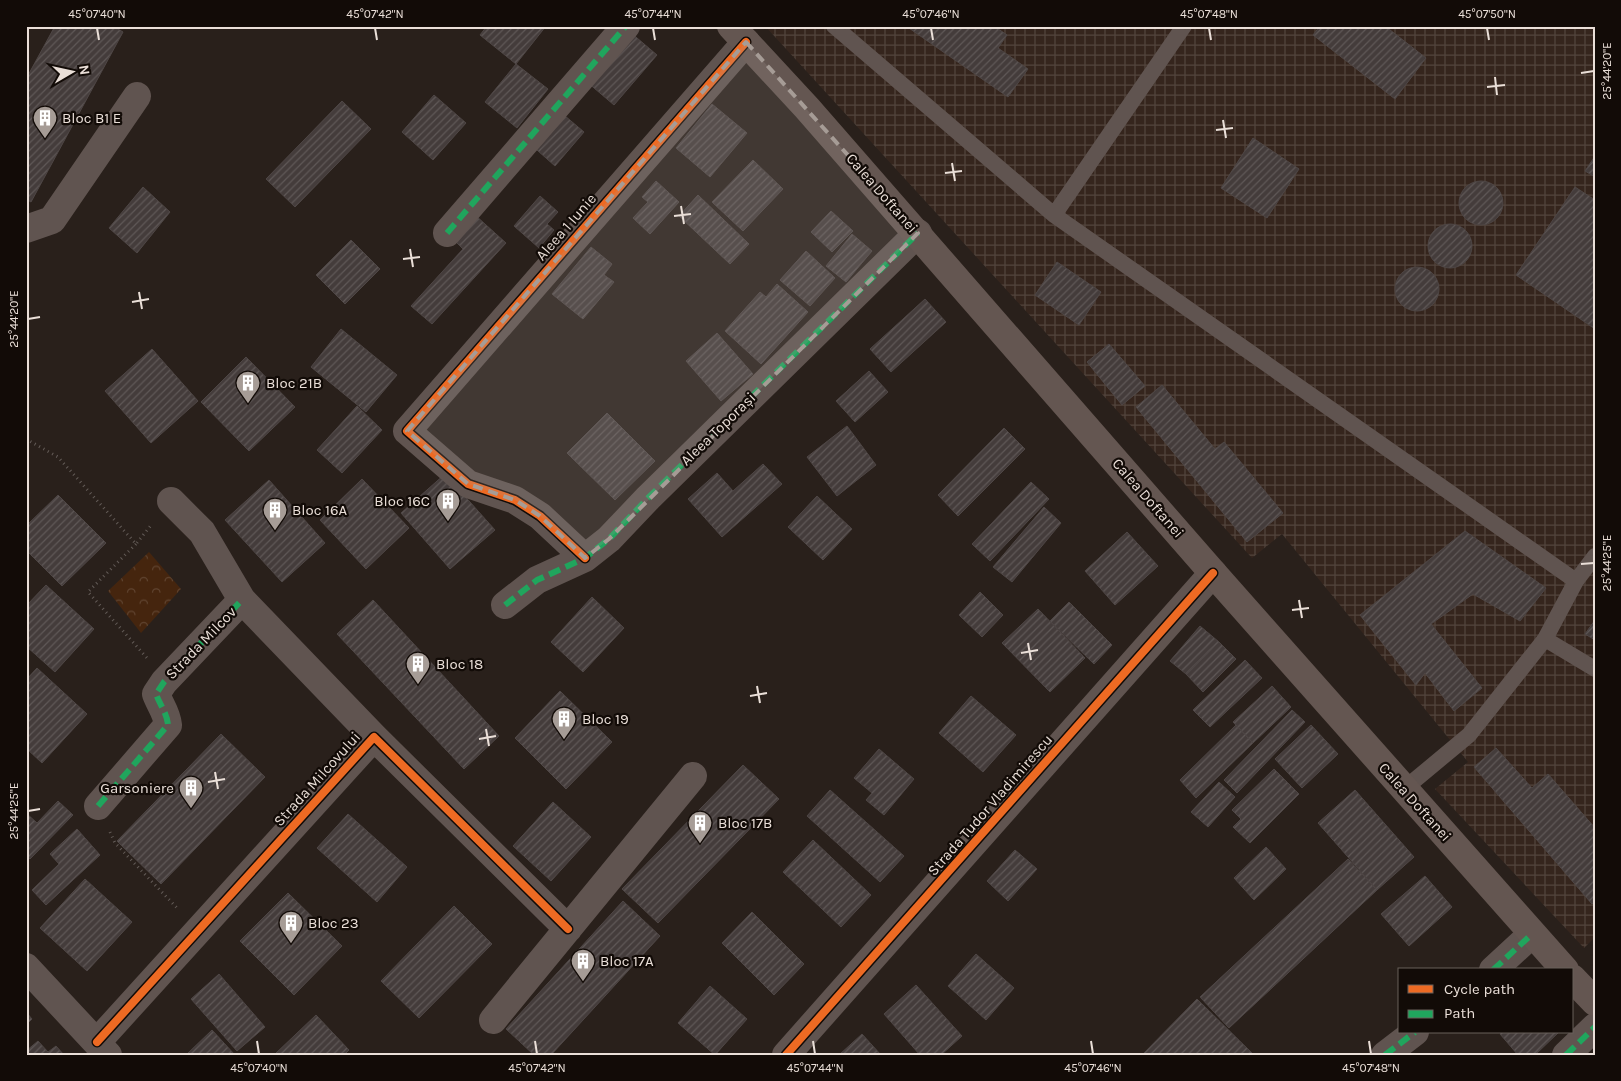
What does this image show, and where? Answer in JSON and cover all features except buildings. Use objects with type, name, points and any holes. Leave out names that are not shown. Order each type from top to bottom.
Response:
[{"type":"main road","name":"Calea Doftanei","points":[[738,34],[918,233],[1213,573],[1562,968]]},
{"type":"main road","points":[[1574,980],[1595,1002]]},
{"type":"street","points":[[447,232],[626,26]]},
{"type":"street","name":"Aleea 1 Iunie","points":[[585,558],[540,516],[515,500],[468,484],[407,431],[738,34]]},
{"type":"street","points":[[26,229],[52,220],[137,96]]},
{"type":"street","name":"Aleea Toporași","points":[[505,605],[537,580],[585,558],[609,539],[648,498],[918,233]]},
{"type":"street","name":"Strada Milcovului","points":[[171,501],[202,532],[242,600],[374,737],[568,930]]},
{"type":"street","name":"Strada Tudor Vladimirescu","points":[[786,1055],[1213,573]]},
{"type":"street","name":"Strada Milcov","points":[[98,806],[168,725],[166,713],[161,707],[156,694],[164,682],[242,600]]},
{"type":"street","name":"Strada Milcovului","points":[[102,1048],[198,931],[374,737]]},
{"type":"street","points":[[493,1020],[693,776]]},
{"type":"street","points":[[1495,968],[1532,934]]},
{"type":"street","points":[[26,967],[102,1048]]},
{"type":"street","points":[[1566,1055],[1595,1027]]},
{"type":"street","points":[[1385,1055],[1412,1034]]},
{"type":"lane","points":[[834,26],[1054,215],[1576,581]]},
{"type":"lane","points":[[1054,215],[1184,26]]},
{"type":"lane","points":[[1404,790],[1469,735],[1545,639],[1576,581],[1595,556]]},
{"type":"lane","points":[[1545,639],[1595,669]]},
{"type":"path","points":[[26,439],[58,457],[136,544]]},
{"type":"path","points":[[143,654],[88,592],[136,544],[171,501]]},
{"type":"path","points":[[98,806],[115,843],[198,931]]},
{"type":"highlighted area","points":[[746,42],[918,233],[609,539],[585,558],[540,516],[515,500],[468,484],[407,431]]},
{"type":"shaded area","points":[[765,26],[1595,26],[1595,937],[1584,948],[1435,789],[1468,762],[1282,534],[1252,558]]},
{"type":"green space","points":[[149,552],[181,589],[141,633],[108,591]]},
{"type":"marked path","points":[[447,233],[626,26]]},
{"type":"marked path","points":[[505,605],[537,580],[585,558],[609,539],[648,498],[918,233]]},
{"type":"marked path","points":[[98,806],[168,725],[165,713],[156,694],[164,682],[242,600]]},
{"type":"marked path","points":[[1495,968],[1532,934]]},
{"type":"marked path","points":[[1566,1055],[1595,1027]]},
{"type":"marked path","points":[[1385,1055],[1412,1034]]},
{"type":"cycle path","points":[[585,558],[540,516],[515,500],[468,484],[407,431],[746,42]]},
{"type":"cycle path","points":[[786,1055],[1213,573]]},
{"type":"cycle path","points":[[97,1042],[374,737],[568,929]]},
{"type":"place","name":"Bloc B1 E","points":[[45,139]]},
{"type":"place","name":"Bloc 21B","points":[[248,404]]},
{"type":"place","name":"Bloc 16C","points":[[448,522]]},
{"type":"place","name":"Bloc 16A","points":[[275,531]]},
{"type":"place","name":"Bloc 18","points":[[418,685]]},
{"type":"place","name":"Bloc 19","points":[[564,740]]},
{"type":"place","name":"Garsoniere","points":[[191,809]]},
{"type":"place","name":"Bloc 17B","points":[[700,844]]},
{"type":"place","name":"Bloc 23","points":[[291,944]]},
{"type":"place","name":"Bloc 17A","points":[[583,982]]}]
